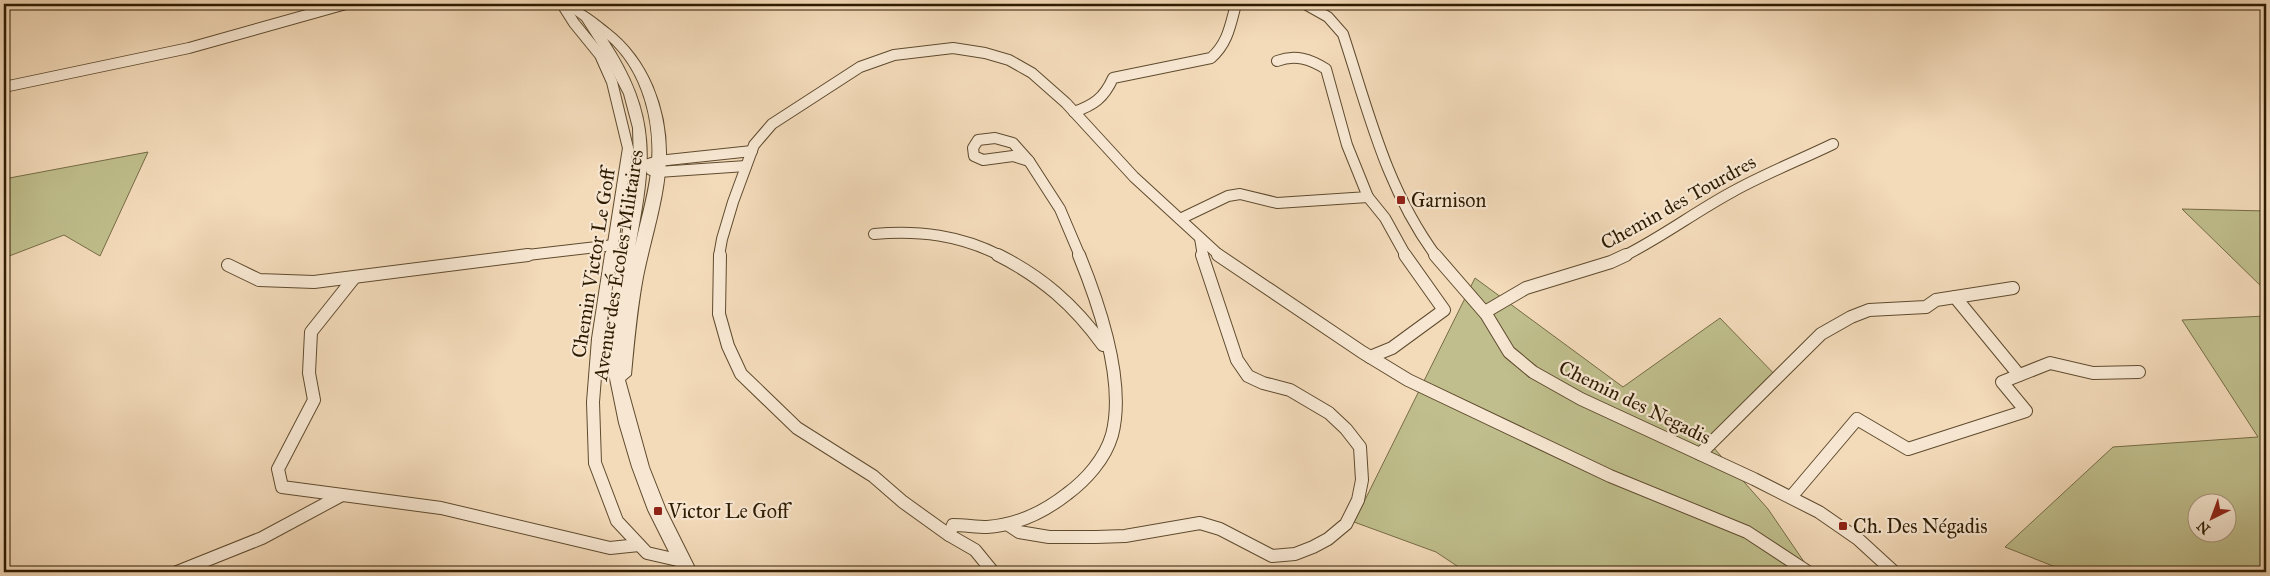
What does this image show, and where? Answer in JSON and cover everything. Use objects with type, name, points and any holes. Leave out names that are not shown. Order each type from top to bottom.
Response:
[{"type":"street","points":[[4,88],[189,48],[338,8],[346,4]]},
{"type":"street","name":"Avenue des Écoles Militaires","points":[[564,4],[609,34],[628,54],[641,77],[653,105],[659,136],[658,167],[637,268],[620,394]]},
{"type":"street","name":"Chemin Victor Le Goff","points":[[564,4],[574,23],[600,55],[612,82],[628,148],[598,339],[593,393],[595,463],[617,521],[647,553],[685,566]]},
{"type":"street","points":[[1074,112],[1096,104],[1106,96],[1113,78],[1211,58],[1222,50],[1228,35],[1235,8],[1234,4]]},
{"type":"street","name":"Chemin des Negadis","points":[[1305,4],[1328,17],[1343,34],[1352,58],[1373,131],[1401,200],[1437,257],[1457,283],[1485,312],[1503,344],[1518,360],[1538,375],[1582,400],[1791,497],[1842,526],[1863,542],[1894,572]]},
{"type":"street","name":"Avenue des Écoles Militaires","points":[[587,19],[616,63],[626,85],[636,114],[641,146],[631,232],[615,320],[614,361],[629,438],[639,467],[666,530],[685,566]]},
{"type":"street","points":[[992,572],[974,550],[903,502],[873,476],[797,428],[741,374],[728,346],[719,314],[718,265],[722,239],[754,145],[772,124],[860,68],[894,55],[954,48],[984,53],[1009,60],[1032,73],[1074,112],[1134,177],[1223,259],[1370,357],[1408,380],[1610,476],[1747,532],[1808,572]]},
{"type":"street","points":[[1277,61],[1283,58],[1300,57],[1317,62],[1326,69],[1347,145],[1368,197],[1385,218],[1412,267],[1444,310],[1392,348],[1370,357]]},
{"type":"street","points":[[949,534],[953,525],[994,526],[1007,524],[1058,502],[1086,479],[1098,465],[1112,436],[1116,415],[1116,384],[1081,256],[1059,208],[1029,161],[1018,145],[1008,139],[992,137],[978,140],[972,148],[974,156],[983,160],[1013,156],[1029,161]]},
{"type":"street","name":"Chemin des Tourdres","points":[[1485,312],[1526,288],[1610,262],[1647,245],[1686,218],[1735,190],[1833,144]]},
{"type":"street","points":[[658,167],[752,151]]},
{"type":"street","points":[[639,167],[746,166]]},
{"type":"street","points":[[1180,219],[1228,196],[1240,194],[1277,203],[1368,197]]},
{"type":"street","points":[[874,234],[906,231],[930,233],[962,241],[1001,255],[1051,287],[1072,306],[1094,331],[1109,355]]},
{"type":"street","points":[[1007,524],[1019,532],[1049,537],[1096,537],[1125,536],[1200,523],[1220,529],[1272,556],[1295,554],[1313,547],[1328,539],[1346,524],[1358,500],[1361,486],[1360,447],[1346,429],[1329,413],[1290,390],[1263,383],[1248,376],[1237,360],[1202,254],[1200,238]]},
{"type":"street","points":[[228,265],[259,280],[314,282],[354,278],[412,268],[614,246]]},
{"type":"street","points":[[354,278],[311,332],[309,374],[314,400],[278,469],[282,487],[441,508],[610,548],[639,545]]},
{"type":"street","points":[[1700,454],[1821,334],[1851,317],[1869,310],[1926,307],[1936,300],[2014,288]]},
{"type":"street","points":[[1955,298],[2019,375]]},
{"type":"street","points":[[1791,497],[1857,419],[1908,449],[2026,411],[2002,382],[2050,363],[2094,373],[2139,372]]},
{"type":"street","points":[[177,572],[254,544],[298,523],[342,495]]},
{"type":"shaded area","points":[[148,152],[100,256],[64,235],[4,258],[4,179]]},
{"type":"shaded area","points":[[2182,209],[2266,211],[2266,291]]},
{"type":"shaded area","points":[[1475,278],[1623,387],[1720,318],[1781,381],[1713,447],[1768,509],[1811,572],[1466,572],[1436,552],[1354,522]]},
{"type":"shaded area","points":[[2266,316],[2266,572],[2068,572],[2005,547],[2113,447],[2258,437],[2182,320]]},
{"type":"place","name":"Garnison","points":[[1401,200]]},
{"type":"place","name":"Victor Le Goff","points":[[658,511]]},
{"type":"place","name":"Ch. Des Négadis","points":[[1843,526]]}]
